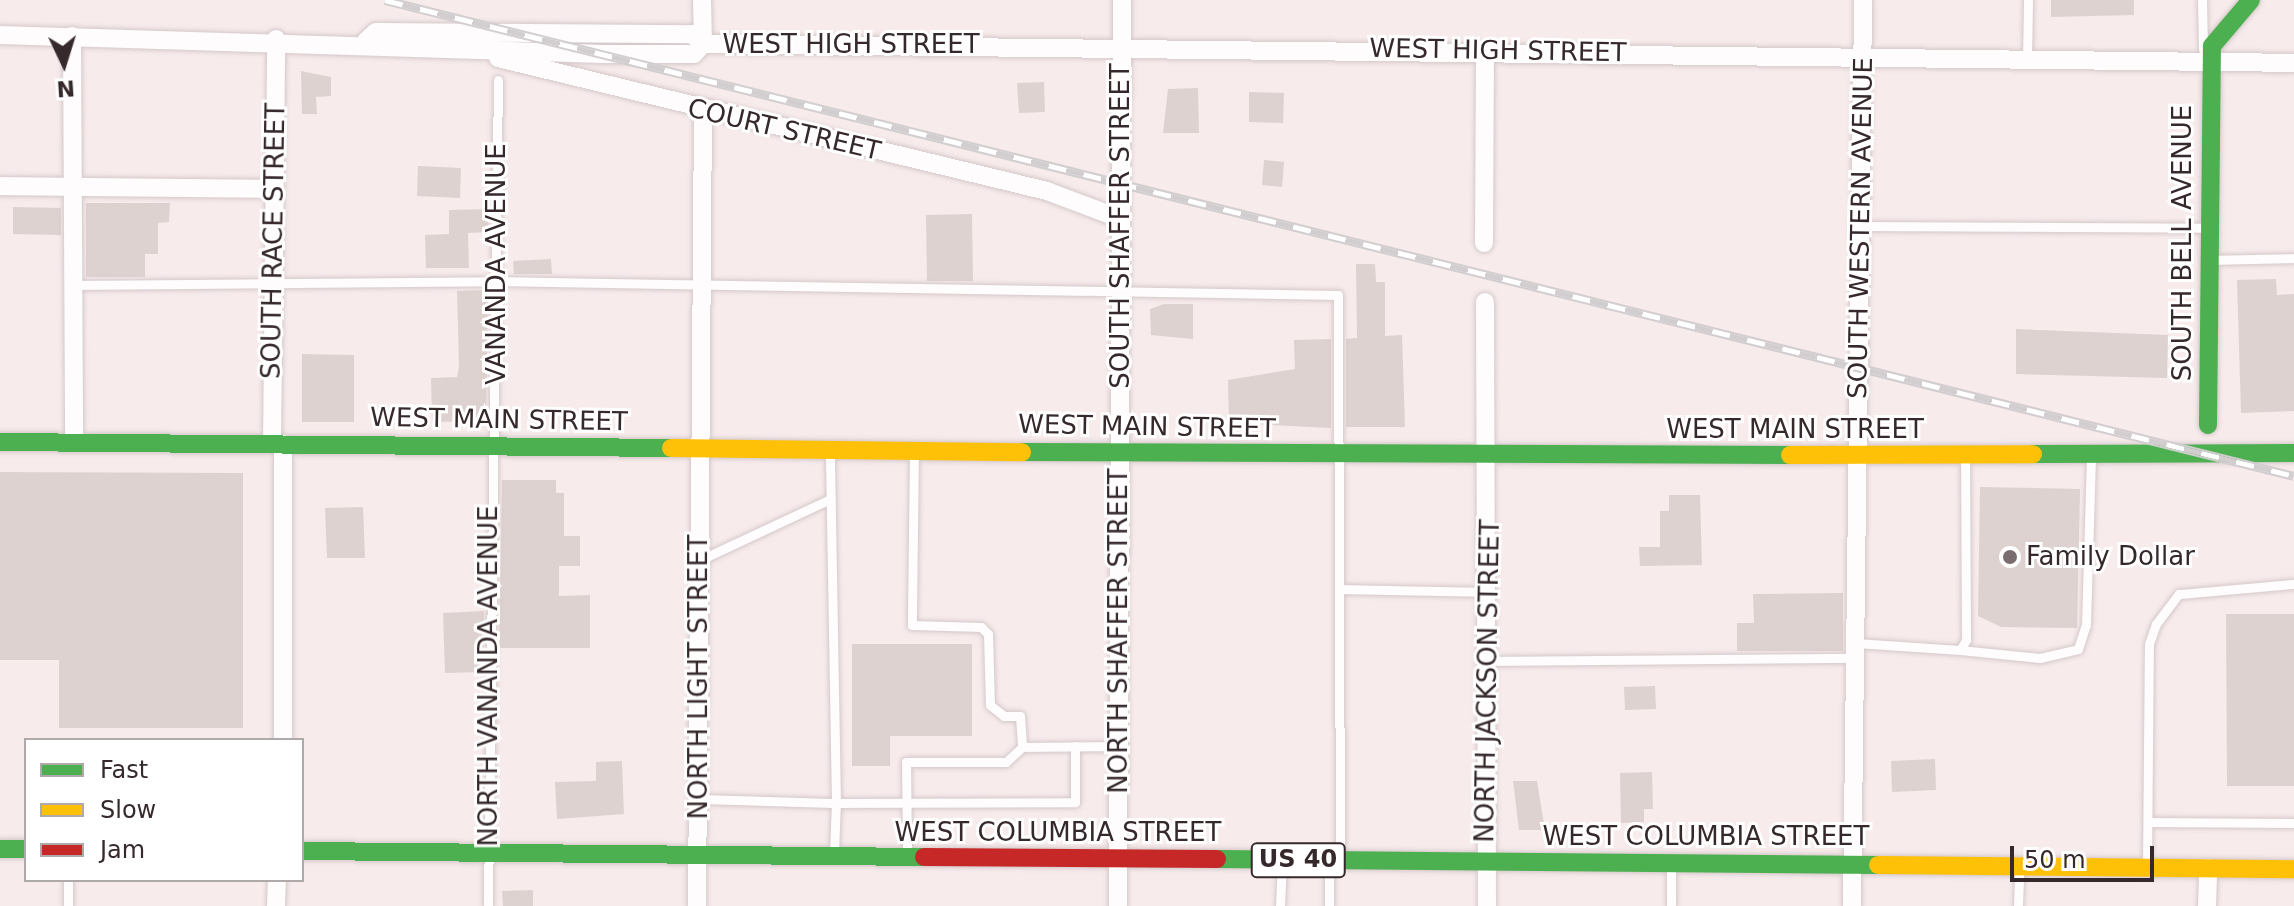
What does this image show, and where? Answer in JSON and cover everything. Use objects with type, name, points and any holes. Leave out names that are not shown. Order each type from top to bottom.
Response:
[{"type":"street","points":[[702,0],[703,44]]},
{"type":"street","name":"SOUTH SHAFFER STREET","points":[[1120,453],[1122,0]]},
{"type":"street","name":"SOUTH WESTERN AVENUE","points":[[1852,906],[1863,0]]},
{"type":"street","points":[[2207,62],[2220,34],[2251,0]]},
{"type":"street","name":"WEST HIGH STREET","points":[[366,41],[376,32],[692,34],[703,44],[1121,45],[2294,63]]},
{"type":"street","name":"WEST HIGH STREET","points":[[0,35],[366,41],[444,50],[694,54],[703,44]]},
{"type":"street","points":[[72,36],[74,442]]},
{"type":"street","name":"SOUTH RACE STREET","points":[[276,39],[273,280],[283,738]]},
{"type":"street","name":"COURT STREET","points":[[444,50],[1047,191],[1121,219]]},
{"type":"street","points":[[1484,243],[1485,51]]},
{"type":"street","name":"SOUTH BELL AVENUE","points":[[2207,62],[2208,425]]},
{"type":"street","name":"NORTH LIGHT STREET","points":[[697,906],[703,113]]},
{"type":"street","points":[[0,186],[274,189]]},
{"type":"street","name":"NORTH JACKSON STREET","points":[[1485,302],[1489,456],[1487,906]]},
{"type":"street","name":"WEST MAIN STREET","points":[[0,442],[1489,456],[2294,453]]},
{"type":"street","name":"NORTH SHAFFER STREET","points":[[1118,906],[1120,453]]},
{"type":"street","points":[[0,849],[24,849]]},
{"type":"street","name":"WEST COLUMBIA STREET","points":[[304,851],[2294,869]]},
{"type":"street","points":[[2207,906],[2208,868]]},
{"type":"street","points":[[276,906],[277,882]]},
{"type":"lane","points":[[2027,59],[2028,0]]},
{"type":"lane","points":[[2202,0],[2207,62]]},
{"type":"lane","name":"VANANDA AVENUE","points":[[490,446],[497,423],[494,281],[498,80]]},
{"type":"lane","points":[[1862,226],[2209,228]]},
{"type":"lane","points":[[2209,260],[2294,258]]},
{"type":"lane","points":[[73,285],[273,280],[494,281],[702,289],[1338,295],[1342,589],[1334,860],[1329,906]]},
{"type":"lane","name":"NORTH VANANDA AVENUE","points":[[488,906],[490,446]]},
{"type":"lane","points":[[830,450],[836,803],[834,857]]},
{"type":"lane","points":[[914,451],[912,625],[981,627],[988,634],[990,705],[1004,716],[1020,716],[1022,747]]},
{"type":"lane","points":[[1488,661],[1855,650],[1960,650],[2040,658],[2078,649],[2086,625],[2091,455]]},
{"type":"lane","points":[[1960,650],[1968,631],[1965,456]]},
{"type":"lane","points":[[700,560],[830,499]]},
{"type":"lane","points":[[2147,867],[2149,644],[2166,606],[2200,588],[2294,584]]},
{"type":"lane","points":[[1342,589],[1488,592]]},
{"type":"lane","points":[[698,799],[836,803],[1075,802],[1075,746]]},
{"type":"lane","points":[[907,857],[906,762],[1006,762],[1022,747],[1119,746]]},
{"type":"lane","points":[[2148,822],[2294,823]]},
{"type":"lane","points":[[1280,906],[1282,860]]},
{"type":"lane","points":[[1671,863],[1671,906]]},
{"type":"lane","points":[[2018,906],[2019,866]]},
{"type":"lane","points":[[68,882],[68,906]]},
{"type":"building","points":[[2051,0],[2134,0],[2134,15],[2051,17]]},
{"type":"building","points":[[301,71],[331,77],[331,96],[316,97],[317,114],[302,114]]},
{"type":"building","points":[[1044,82],[1045,112],[1019,113],[1017,83]]},
{"type":"building","points":[[1198,88],[1199,133],[1163,133],[1168,89]]},
{"type":"building","points":[[1249,92],[1284,93],[1283,123],[1249,122]]},
{"type":"building","points":[[1264,160],[1284,162],[1282,187],[1262,185]]},
{"type":"building","points":[[418,166],[461,168],[460,198],[417,196]]},
{"type":"building","points":[[86,203],[170,203],[169,222],[158,223],[158,254],[145,254],[145,277],[86,277]]},
{"type":"building","points":[[13,207],[61,208],[61,235],[13,234]]},
{"type":"building","points":[[488,209],[489,232],[468,233],[469,268],[426,268],[425,235],[449,234],[449,210]]},
{"type":"building","points":[[972,214],[973,281],[927,281],[926,215]]},
{"type":"building","points":[[551,259],[552,274],[514,274],[513,261]]},
{"type":"building","points":[[1356,264],[1375,264],[1376,282],[1385,282],[1385,336],[1402,335],[1405,427],[1346,427],[1346,339],[1357,338]]},
{"type":"building","points":[[2276,279],[2277,295],[2294,294],[2294,411],[2241,413],[2237,280]]},
{"type":"building","points":[[488,290],[486,421],[432,422],[431,378],[457,377],[457,291]]},
{"type":"building","points":[[1164,304],[1193,304],[1193,339],[1151,335],[1150,309]]},
{"type":"building","points":[[2016,329],[2168,335],[2167,378],[2016,374]]},
{"type":"building","points":[[1331,339],[1331,428],[1229,423],[1228,380],[1295,369],[1294,340]]},
{"type":"building","points":[[302,354],[354,355],[354,422],[302,422]]},
{"type":"building","points":[[0,472],[243,473],[243,728],[59,728],[59,660],[0,660]]},
{"type":"building","points":[[502,480],[556,480],[556,493],[564,493],[564,536],[580,536],[580,566],[559,566],[559,596],[590,595],[590,648],[499,648]]},
{"type":"building","points":[[1980,487],[2080,489],[2077,628],[2001,627],[1978,616]]},
{"type":"building","points":[[1669,495],[1700,495],[1702,565],[1640,566],[1639,547],[1660,547],[1660,511],[1669,511]]},
{"type":"building","points":[[363,507],[365,558],[327,558],[325,508]]},
{"type":"building","points":[[1843,593],[1843,651],[1737,651],[1737,623],[1754,623],[1753,594]]},
{"type":"building","points":[[484,611],[483,672],[445,673],[443,613]]},
{"type":"building","points":[[2226,614],[2294,614],[2294,786],[2227,786]]},
{"type":"building","points":[[852,644],[972,644],[972,736],[890,736],[890,766],[852,766]]},
{"type":"building","points":[[1655,686],[1656,709],[1625,710],[1624,687]]},
{"type":"building","points":[[1935,759],[1936,790],[1892,792],[1891,761]]},
{"type":"building","points":[[622,761],[624,814],[557,819],[555,782],[596,781],[596,762]]},
{"type":"building","points":[[1652,772],[1653,809],[1644,809],[1644,822],[1621,823],[1620,773]]},
{"type":"building","points":[[1513,781],[1537,781],[1545,830],[1519,830]]},
{"type":"building","points":[[533,890],[533,906],[503,906],[502,891]]},
{"type":"railway","points":[[385,0],[2294,476]]},
{"type":"traffic: fast","points":[[2208,425],[2212,46],[2251,0]]},
{"type":"traffic: fast","points":[[0,442],[671,448]]},
{"type":"traffic: fast","points":[[1022,452],[1790,455]]},
{"type":"traffic: fast","points":[[2033,454],[2294,453]]},
{"type":"traffic: fast","points":[[0,849],[24,849]]},
{"type":"traffic: fast","points":[[304,851],[924,857]]},
{"type":"traffic: fast","points":[[1217,859],[1878,865]]},
{"type":"traffic: slow","points":[[671,448],[1022,452]]},
{"type":"traffic: slow","points":[[1790,455],[2033,454]]},
{"type":"traffic: slow","points":[[1878,865],[2294,869]]},
{"type":"traffic: jam","points":[[924,857],[1217,859]]},
{"type":"place","name":"Family Dollar","points":[[2010,557]]}]
